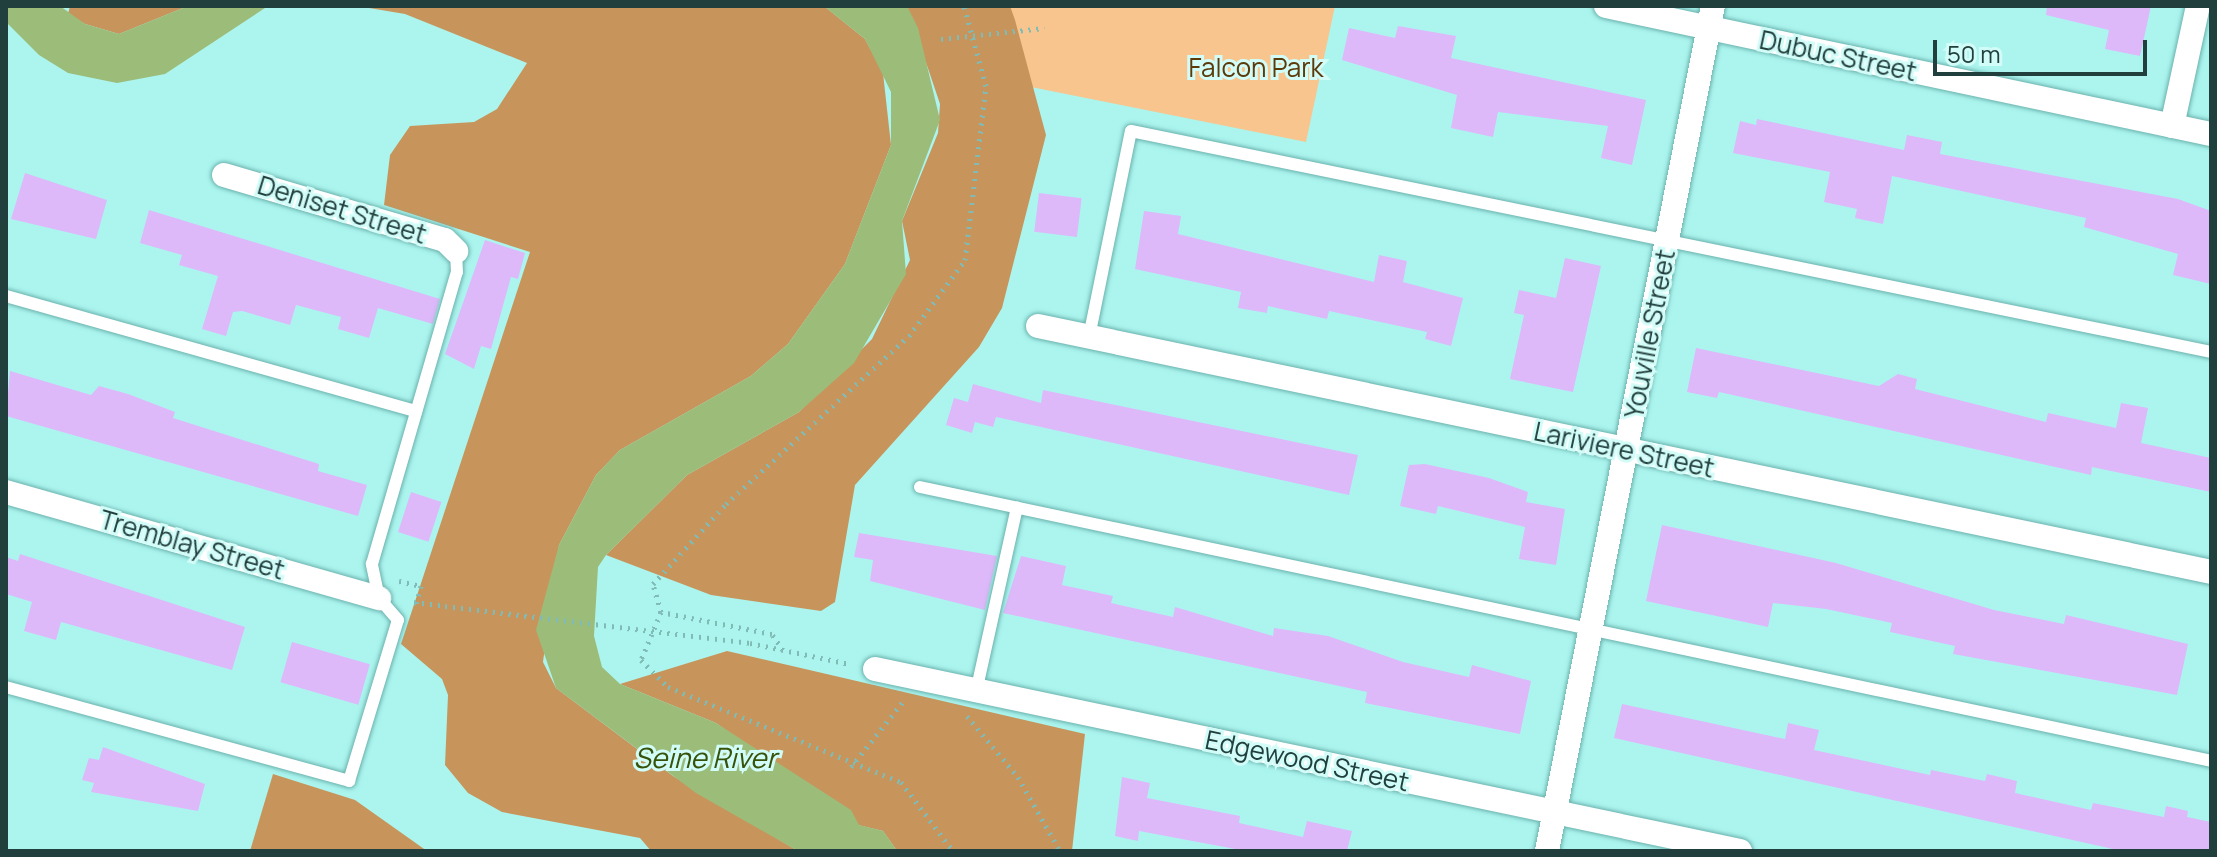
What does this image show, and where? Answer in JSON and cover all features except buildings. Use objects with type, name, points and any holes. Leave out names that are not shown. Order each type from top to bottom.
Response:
[{"type":"street","name":"Dubuc Street","points":[[1606,6],[1711,17],[2211,134]]},
{"type":"street","points":[[2172,126],[2198,6]]},
{"type":"street","name":"Youville Street","points":[[1547,851],[1711,17]]},
{"type":"street","name":"Deniset Street","points":[[224,175],[445,240],[456,251]]},
{"type":"street","name":"Lariviere Street","points":[[1038,326],[2211,572]]},
{"type":"street","name":"Tremblay Street","points":[[6,492],[379,598]]},
{"type":"street","name":"Edgewood Street","points":[[875,669],[1740,851]]},
{"type":"lane","points":[[1089,337],[1131,131],[1669,237],[2211,352]]},
{"type":"lane","points":[[6,687],[349,781],[398,620],[379,598],[372,564],[457,272],[456,251]]},
{"type":"lane","points":[[6,296],[416,411]]},
{"type":"lane","points":[[920,487],[2211,761]]},
{"type":"lane","points":[[976,692],[1017,507]]},
{"type":"path","points":[[953,851],[901,782],[851,767],[756,717],[668,687],[641,660],[661,612],[653,584],[678,552],[909,336],[965,260],[971,191],[984,147],[978,125],[986,86],[976,36],[964,6]]},
{"type":"path","points":[[941,39],[1044,28]]},
{"type":"path","points":[[445,606],[750,643],[875,669]]},
{"type":"path","points":[[661,612],[772,634],[783,650]]},
{"type":"path","points":[[851,767],[920,679]]},
{"type":"path","points":[[947,685],[1018,777],[1060,851]]},
{"type":"green space","name":"Falcon Park","points":[[907,6],[1335,6],[1306,142],[926,66]]},
{"type":"shaded area","points":[[70,6],[188,6],[119,34],[85,24],[68,14]]},
{"type":"shaded area","points":[[357,6],[824,6],[865,39],[883,73],[891,145],[845,264],[788,344],[751,376],[620,450],[596,475],[559,545],[543,662],[556,688],[673,776],[798,851],[651,851],[640,838],[502,812],[468,793],[445,765],[448,695],[442,679],[401,644],[530,252],[384,205],[390,155],[410,126],[474,122],[497,109],[527,63],[405,14]]},
{"type":"shaded area","points":[[907,6],[1010,6],[1015,20],[1046,135],[1002,308],[979,347],[855,485],[835,602],[821,611],[711,595],[606,555],[687,475],[799,412],[872,339],[910,260],[902,221],[938,133],[940,104]]},
{"type":"shaded area","points":[[727,651],[1085,734],[1072,851],[897,851],[883,831],[858,825],[716,723],[620,684]]},
{"type":"shaded area","points":[[273,774],[355,800],[427,851],[250,851]]},
{"type":"water","points":[[6,6],[60,6],[85,24],[119,34],[188,6],[268,6],[165,74],[117,83],[68,73],[39,55],[6,22]]},
{"type":"water","name":"Seine River","points":[[824,6],[907,6],[918,28],[940,120],[902,221],[906,274],[854,363],[799,412],[687,475],[606,555],[598,567],[594,636],[602,667],[620,684],[716,723],[851,810],[859,825],[883,831],[897,851],[798,851],[696,793],[556,688],[536,630],[559,545],[596,475],[620,450],[751,376],[788,344],[845,264],[891,145],[891,92],[865,39]]}]
